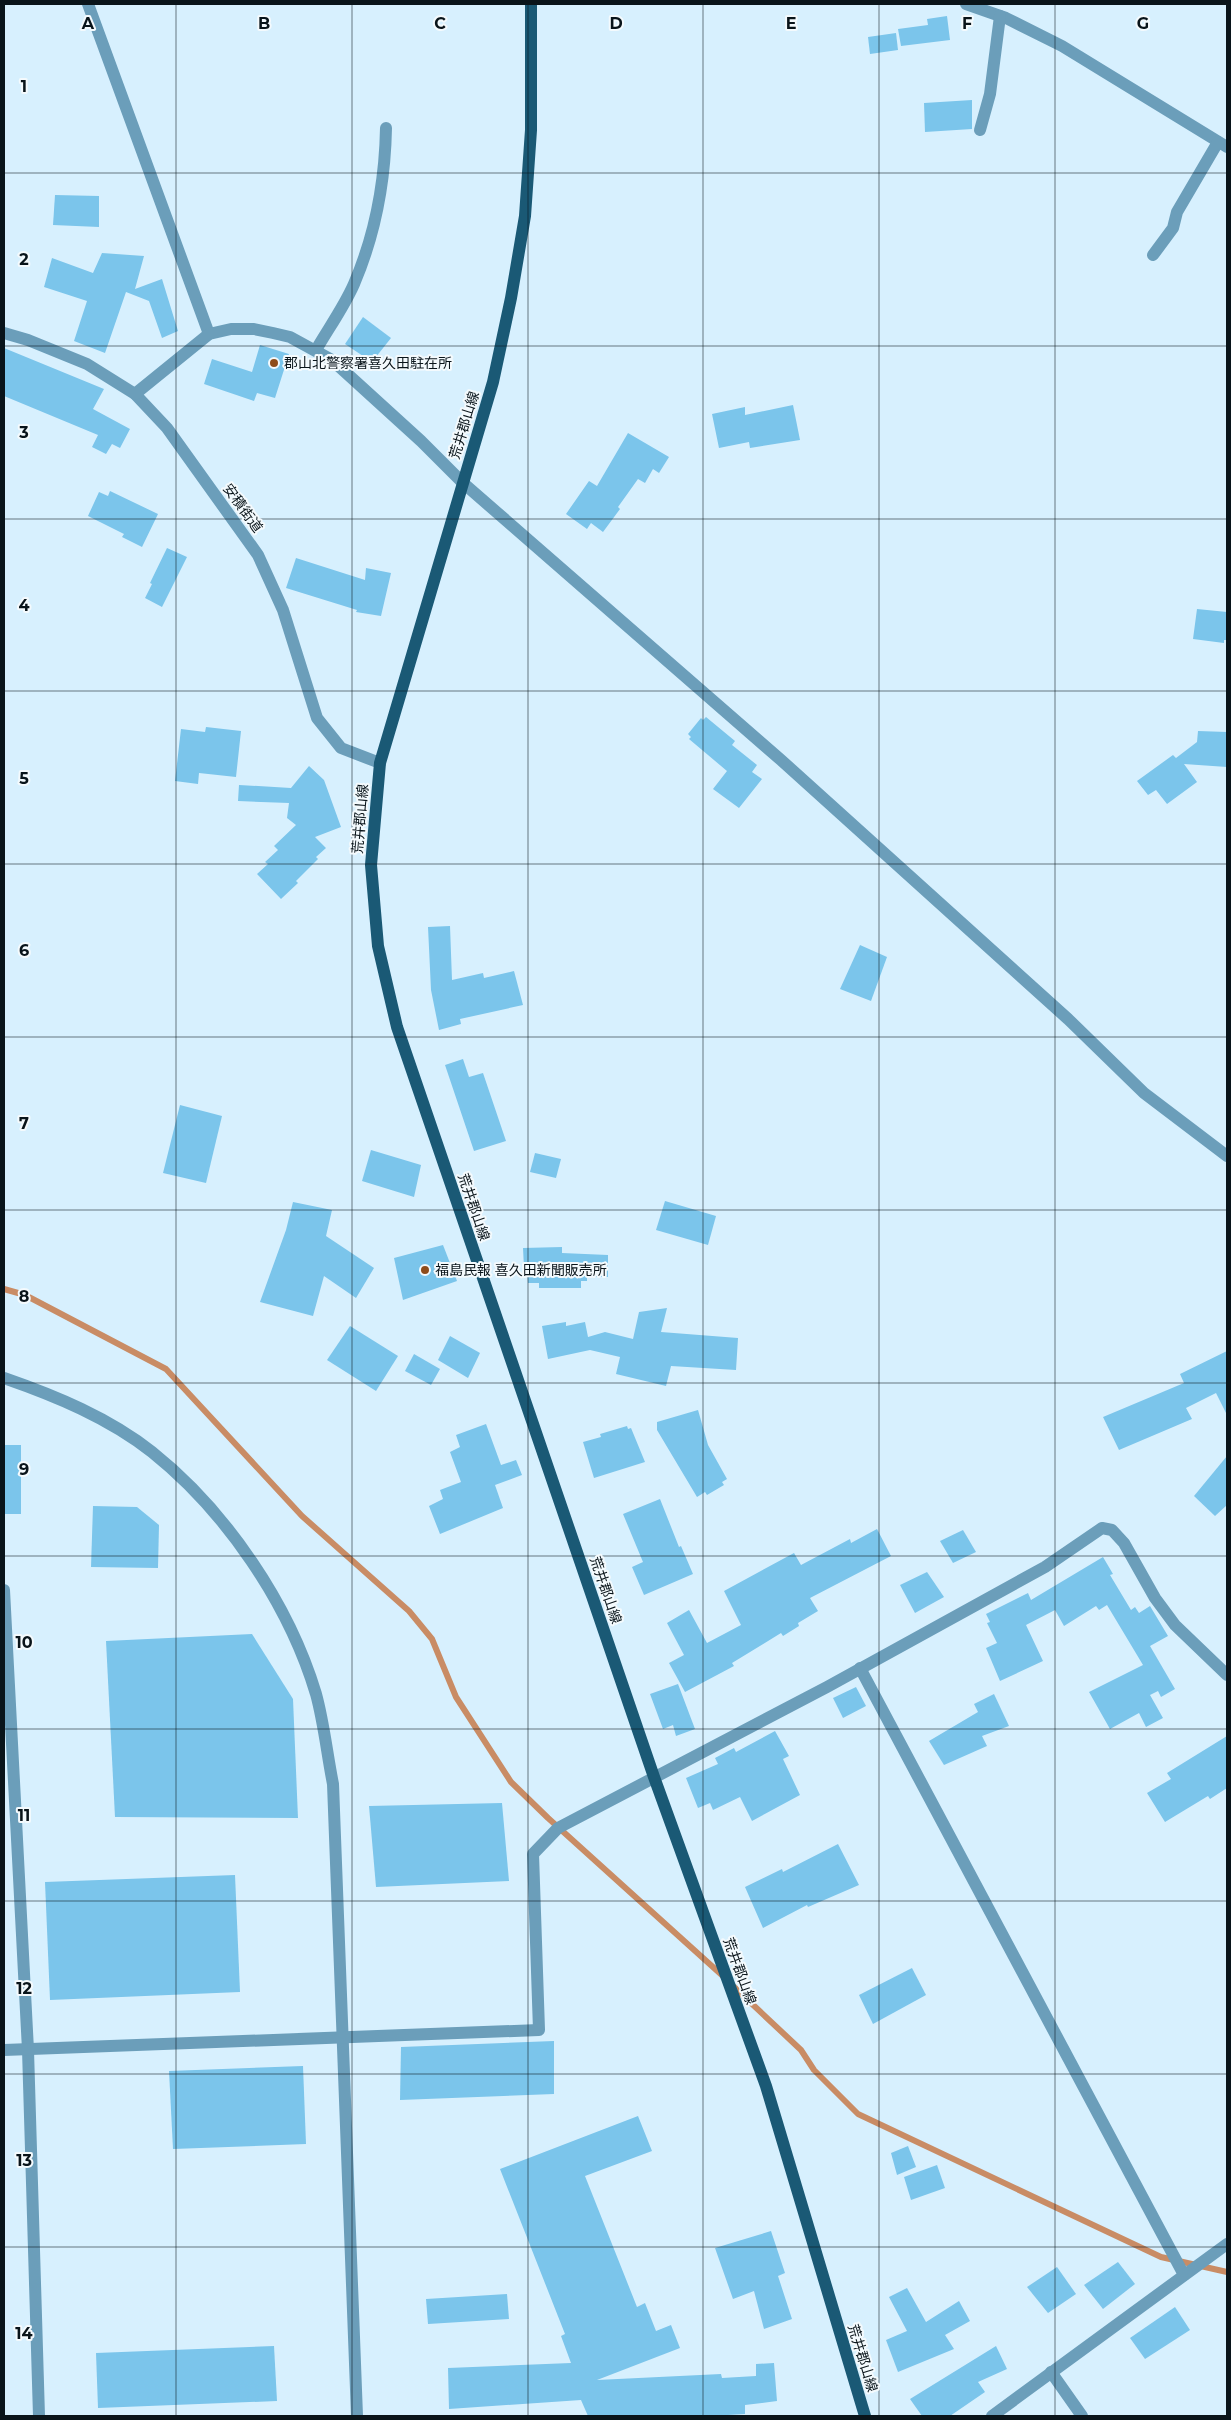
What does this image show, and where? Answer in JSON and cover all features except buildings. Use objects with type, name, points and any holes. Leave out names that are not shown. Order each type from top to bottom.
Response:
[{"type":"main road","name":"荒井郡山線","points":[[531,4],[531,130],[525,216],[511,298],[493,382],[380,763],[371,865],[378,946],[397,1027],[654,1777],[766,2086],[865,2416]]},
{"type":"street","points":[[88,4],[209,334]]},
{"type":"street","points":[[966,4],[1000,16],[1062,46],[1223,145],[1177,212],[1174,228],[1152,255]]},
{"type":"street","points":[[980,130],[990,94],[1000,16]]},
{"type":"street","points":[[316,350],[354,284],[376,216],[382,192],[386,128]]},
{"type":"street","points":[[135,394],[209,334],[231,329],[254,329],[290,337],[332,360],[462,482],[781,760],[1068,1019],[1144,1094],[1225,1151]]},
{"type":"street","name":"安積街道","points":[[4,333],[28,340],[87,364],[135,394],[167,428],[258,555],[283,610],[317,718],[341,748],[380,763]]},
{"type":"street","points":[[4,1378],[78,1406],[152,1452],[178,1476],[239,1543],[265,1580],[302,1655],[316,1695],[333,1784],[357,2416]]},
{"type":"street","points":[[4,2050],[539,2030],[533,1854],[558,1828],[860,1668],[1045,1567],[1102,1528],[1112,1530],[1124,1542],[1155,1598],[1175,1625],[1227,1675]]},
{"type":"street","points":[[4,1590],[28,2050],[39,2416]]},
{"type":"street","points":[[860,1668],[1184,2275]]},
{"type":"street","points":[[992,2416],[1227,2244]]},
{"type":"street","points":[[1051,2372],[1082,2416]]},
{"type":"waterway","points":[[4,1289],[25,1295],[166,1369],[302,1516],[409,1611],[432,1639],[456,1697],[511,1782],[548,1818],[724,1977]]},
{"type":"waterway","points":[[733,1986],[801,2050],[814,2070],[858,2114],[1161,2257],[1227,2272]]},
{"type":"place","name":"郡山北警察署喜久田駐在所","points":[[274,363]]},
{"type":"place","name":"福島民報 喜久田新聞販売所","points":[[425,1270]]}]
